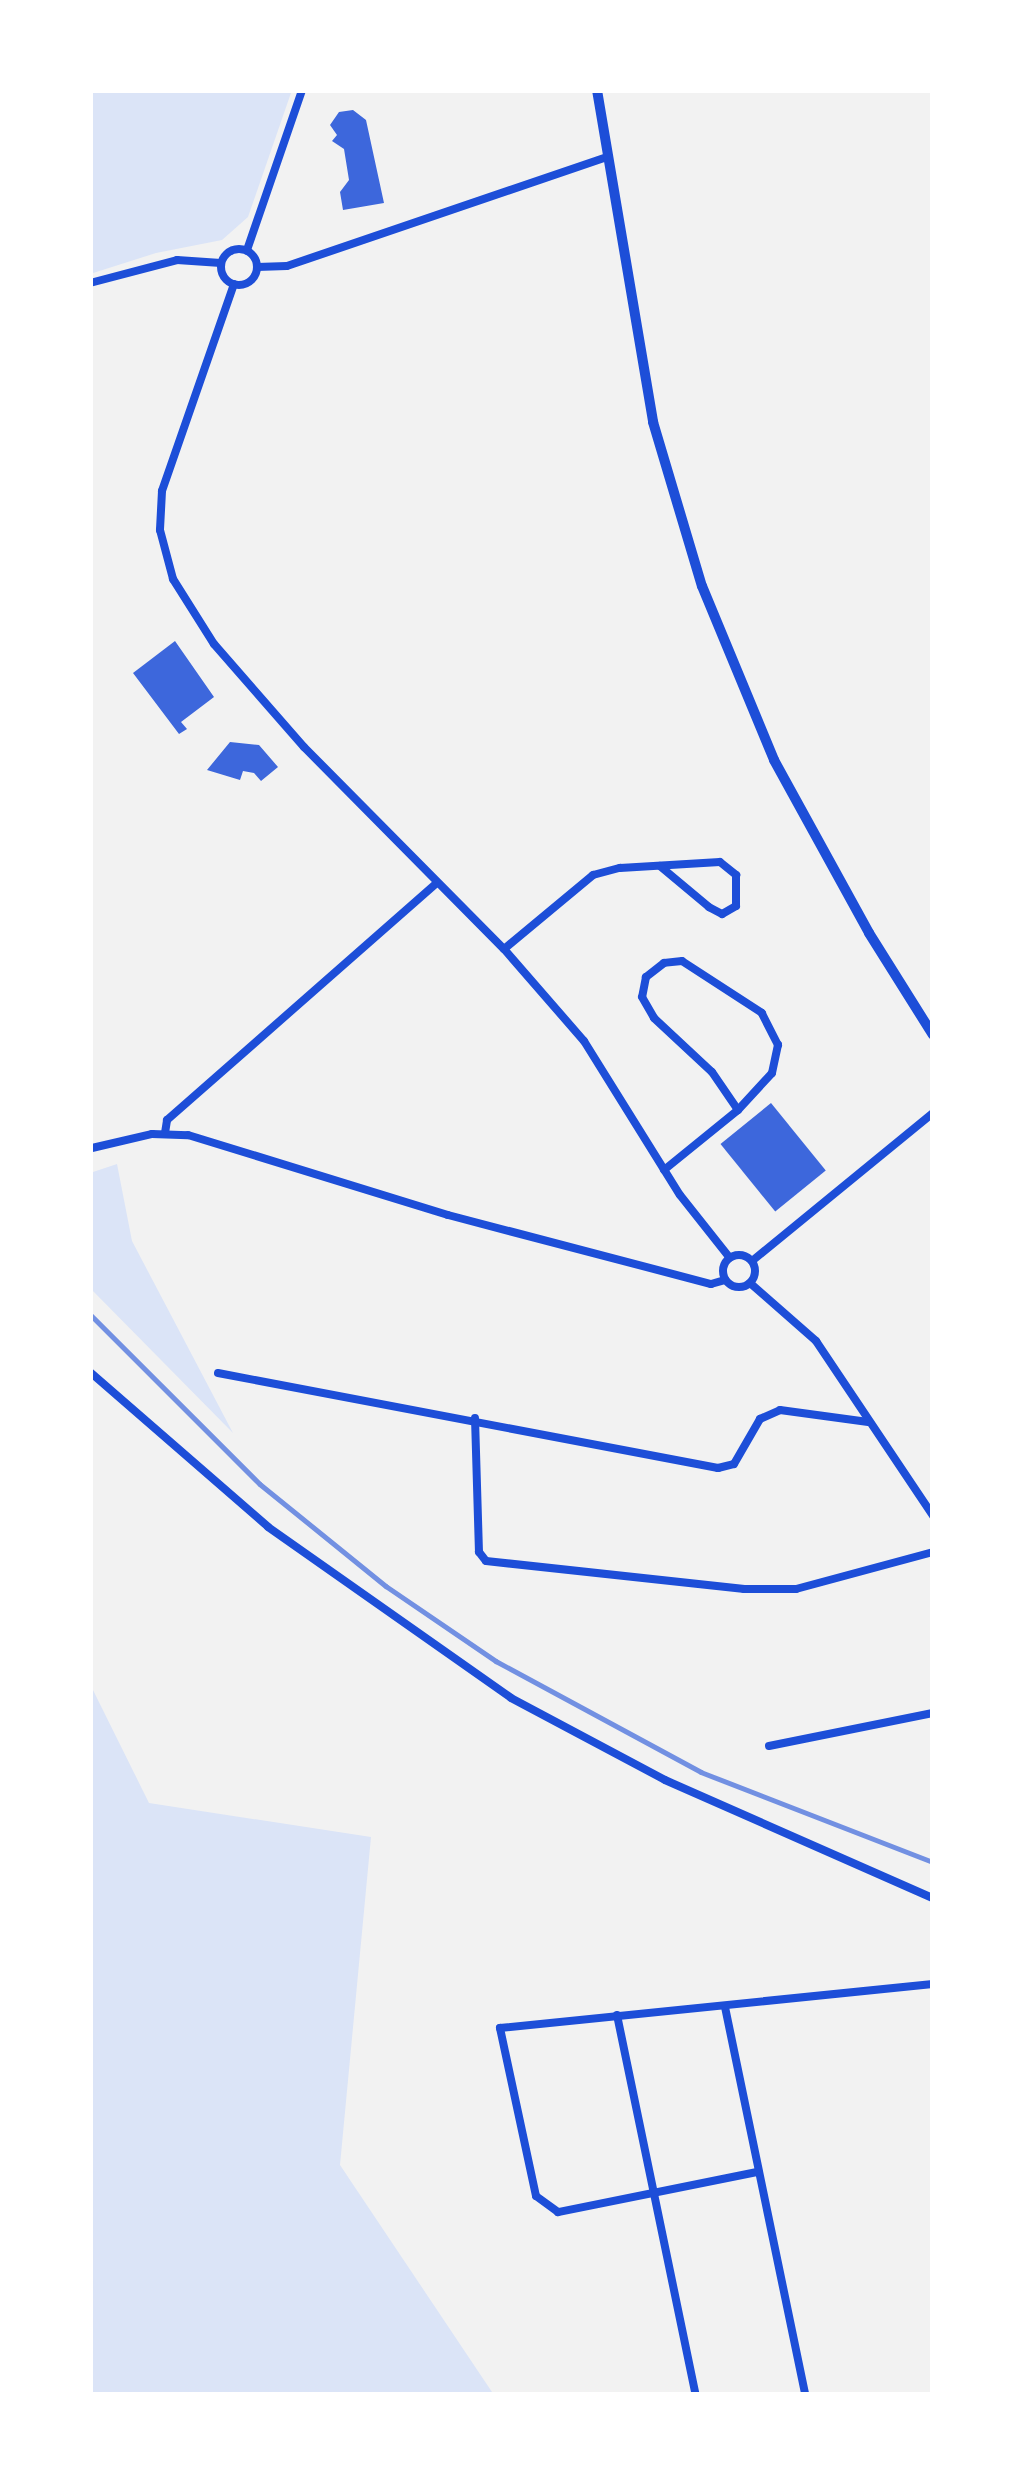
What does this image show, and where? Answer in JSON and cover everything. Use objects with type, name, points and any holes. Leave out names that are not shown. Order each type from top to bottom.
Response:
[{"type":"street","points":[[257,267],[247,250],[302,90]]},
{"type":"street","points":[[597,90],[653,422],[702,586],[774,760],[869,933],[933,1035]]},
{"type":"street","points":[[257,267],[287,266],[608,158]]},
{"type":"street","points":[[247,250],[231,251],[221,263],[223,275],[235,284],[250,281],[257,267]]},
{"type":"street","points":[[90,283],[177,260],[221,263]]},
{"type":"street","points":[[235,284],[162,490],[163,552],[172,579],[214,644],[304,747],[504,949],[584,1041],[664,1170],[730,1258]]},
{"type":"street","points":[[504,949],[593,875],[660,866],[720,862],[736,875],[736,905],[722,914],[660,866]]},
{"type":"street","points":[[165,1133],[167,1120],[437,883]]},
{"type":"street","points":[[664,1170],[738,1110],[772,1073],[778,1045],[762,1013],[682,961],[664,963],[646,977],[642,997],[653,1018],[712,1072],[738,1110]]},
{"type":"street","points":[[750,1283],[752,1262],[933,1113]]},
{"type":"street","points":[[92,1148],[165,1133],[262,1154],[448,1215],[710,1284],[725,1280]]},
{"type":"street","points":[[750,1283],[737,1287],[725,1280],[722,1270],[730,1258],[739,1255],[752,1262]]},
{"type":"street","points":[[750,1283],[815,1341],[933,1516]]},
{"type":"street","points":[[90,1372],[268,1527],[511,1698],[665,1780],[933,1898]]},
{"type":"street","points":[[218,1373],[475,1418],[718,1468],[734,1464],[760,1419],[780,1410],[868,1422]]},
{"type":"street","points":[[475,1418],[479,1552],[486,1561],[744,1589],[796,1589],[933,1552]]},
{"type":"street","points":[[769,1746],[933,1713]]},
{"type":"street","points":[[757,2172],[558,2212],[536,2196],[500,2028],[933,1984]]},
{"type":"street","points":[[725,2007],[805,2395]]},
{"type":"street","points":[[617,2015],[695,2395]]},
{"type":"shaded area","points":[[90,90],[292,90],[248,217],[222,240],[156,253],[90,274]]},
{"type":"shaded area","points":[[117,1164],[132,1241],[233,1433],[90,1288],[90,1173]]},
{"type":"shaded area","points":[[90,1684],[149,1803],[371,1837],[340,2165],[494,2395],[90,2395]]},
{"type":"building","points":[[353,110],[366,120],[384,203],[343,210],[340,192],[349,180],[344,149],[332,141],[337,135],[330,125],[339,112]]},
{"type":"building","points":[[175,641],[214,697],[181,722],[187,729],[179,734],[133,673]]},
{"type":"building","points":[[230,742],[259,745],[278,767],[261,781],[254,773],[243,771],[240,780],[207,770]]},
{"type":"building","points":[[771,1103],[826,1171],[775,1212],[720,1144]]},
{"type":"railway","points":[[90,1314],[260,1484],[386,1586],[496,1661],[701,1772],[933,1862]]}]
